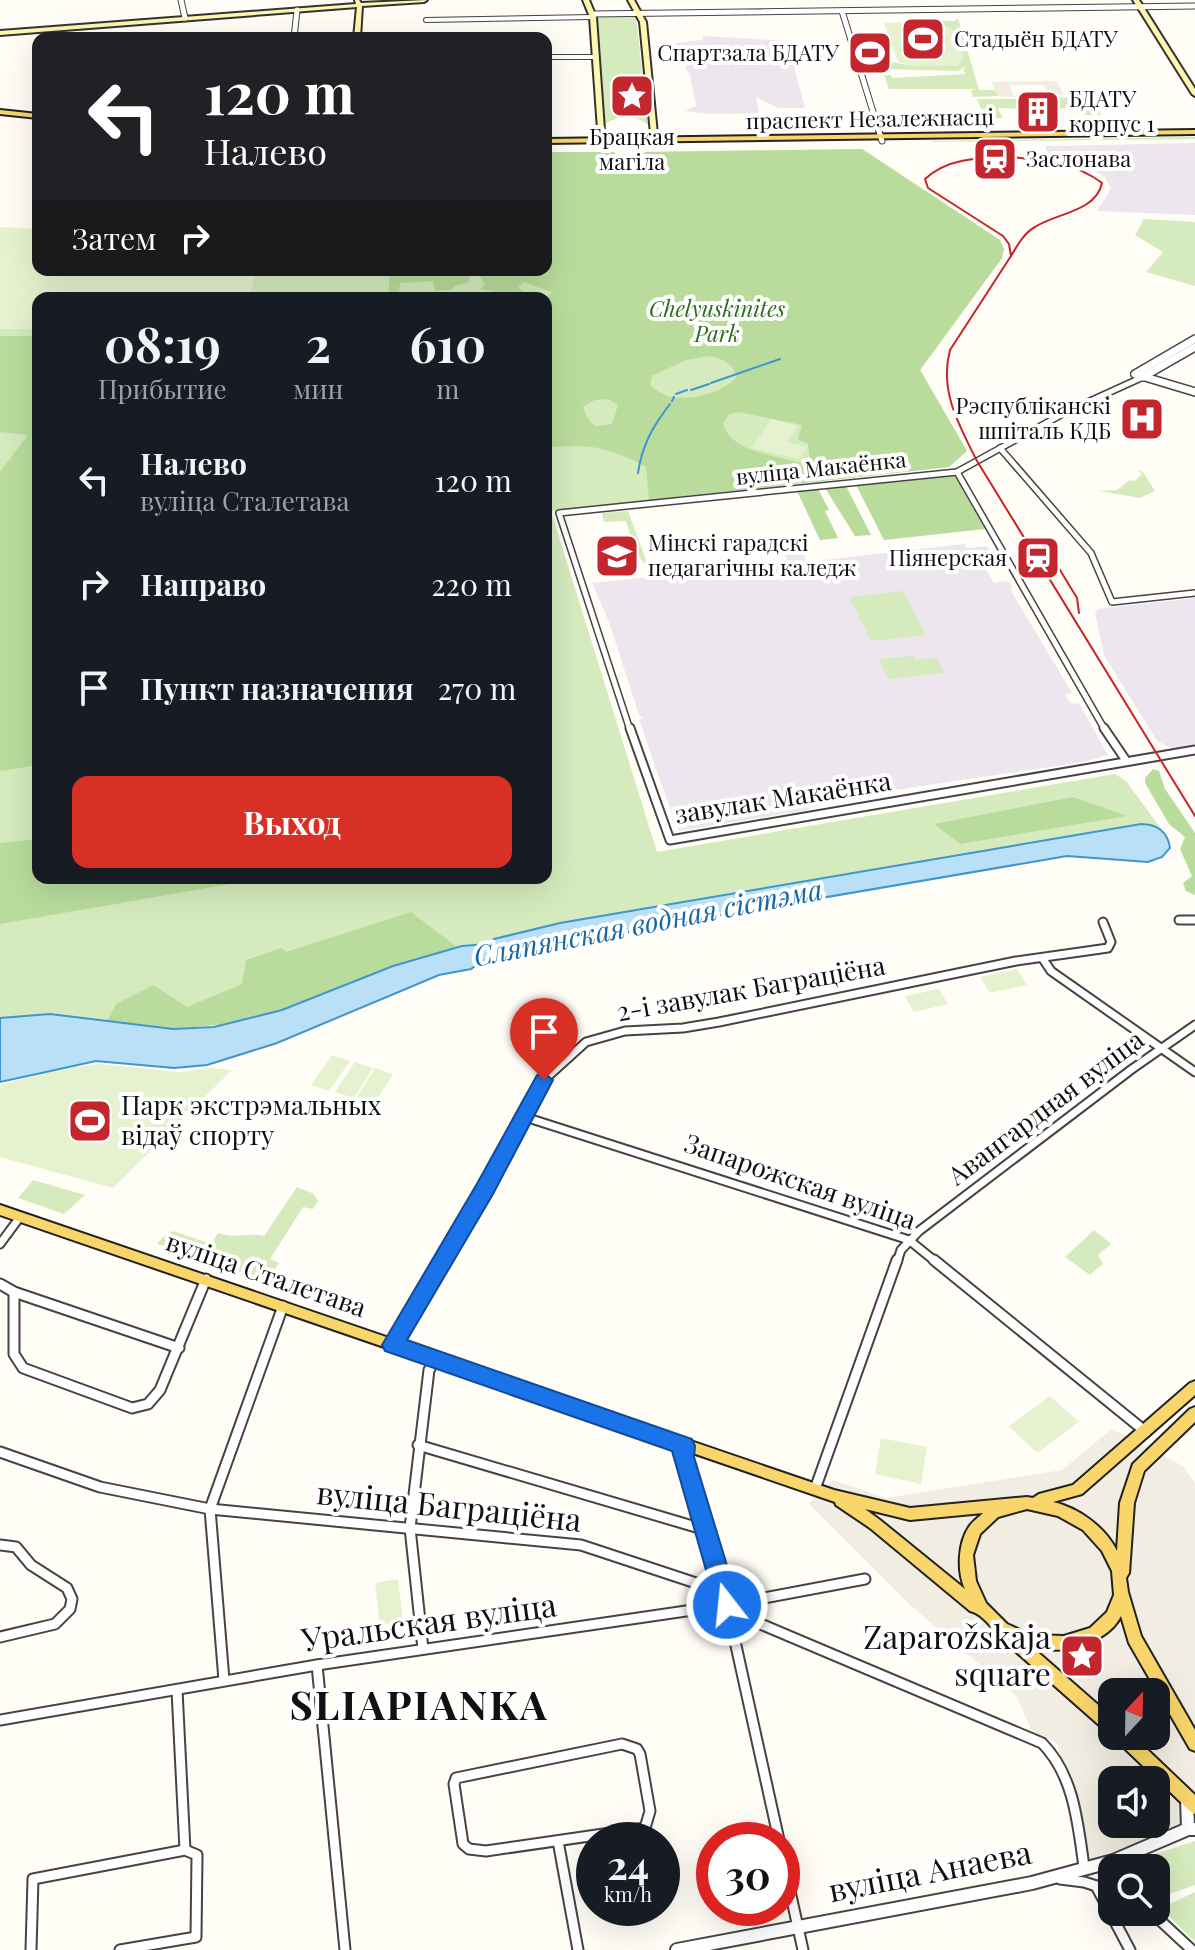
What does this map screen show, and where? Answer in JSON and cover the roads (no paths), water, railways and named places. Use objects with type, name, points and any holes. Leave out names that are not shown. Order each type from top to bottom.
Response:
[{"type":"main road","points":[[0,33],[424,0]]},
{"type":"main road","points":[[586,0],[593,16],[602,142]]},
{"type":"main road","points":[[631,0],[639,13],[645,41],[655,142]]},
{"type":"main road","points":[[1136,0],[1195,94]]},
{"type":"main road","points":[[357,32],[358,3]]},
{"type":"main road","points":[[0,110],[32,113]]},
{"type":"main road","name":"праспект Незалежнасці","points":[[552,143],[1195,134]]},
{"type":"main road","name":"вуліца Сталетава","points":[[0,1210],[834,1496]]},
{"type":"main road","points":[[834,1496],[910,1514],[1022,1503],[1077,1490],[1195,1387]]},
{"type":"main road","points":[[998,1627],[1029,1641],[1054,1644],[1077,1641],[1091,1635],[1112,1615],[1121,1585],[1127,1503],[1133,1480],[1144,1460],[1195,1413]]},
{"type":"main road","points":[[834,1496],[875,1524],[985,1615],[1098,1715]]},
{"type":"main road","points":[[985,1615],[967,1581],[964,1563],[967,1546],[985,1518],[1022,1503],[1060,1508],[1090,1525],[1112,1551],[1134,1638],[1195,1744]]},
{"type":"main road","points":[[1137,1750],[1191,1802]]},
{"type":"street","points":[[181,0],[185,18]]},
{"type":"street","points":[[1014,0],[1015,9]]},
{"type":"street","points":[[426,20],[639,13],[1195,6]]},
{"type":"street","points":[[295,32],[297,10]]},
{"type":"street","points":[[842,11],[882,139]]},
{"type":"street","points":[[552,57],[595,57]]},
{"type":"street","name":"вуліца Макаёнка","points":[[1139,375],[1195,339]]},
{"type":"street","name":"вуліца Макаёнка","points":[[559,513],[957,472],[1195,347]]},
{"type":"street","points":[[1139,375],[1195,391]]},
{"type":"street","points":[[1000,448],[1091,553],[1112,602],[1195,593]]},
{"type":"street","points":[[957,472],[1117,751],[1125,759]]},
{"type":"street","name":"завулак Макаёнка","points":[[559,513],[656,808],[670,840],[1125,759],[1195,750]]},
{"type":"street","points":[[1179,920],[1195,920]]},
{"type":"street","name":"2-і завулак Баграціёна","points":[[393,1345],[544,1080],[586,1042],[625,1031],[683,1028],[719,1022],[1016,961],[1108,948],[1111,942],[1103,922]]},
{"type":"street","points":[[1043,959],[1051,971],[1195,1072]]},
{"type":"street","name":"Авангардная вуліца","points":[[815,1489],[901,1250],[909,1240],[1195,1025]]},
{"type":"street","name":"Запарожская вуліца","points":[[525,1117],[909,1240],[1146,1432]]},
{"type":"street","points":[[0,1244],[20,1217]]},
{"type":"street","points":[[14,1292],[16,1361],[37,1375],[120,1405],[141,1407],[154,1399],[179,1348],[206,1279]]},
{"type":"street","points":[[0,1284],[14,1292],[179,1348]]},
{"type":"street","points":[[224,1680],[210,1509],[283,1306]]},
{"type":"street","points":[[423,1649],[410,1528],[429,1370],[435,1360]]},
{"type":"street","points":[[418,1445],[706,1530]]},
{"type":"street","points":[[684,1446],[683,1457],[727,1605],[775,1822]]},
{"type":"street","name":"вуліца Баграціёна","points":[[0,1452],[100,1487],[210,1509],[581,1545],[705,1586],[751,1620],[1031,1737],[1049,1748],[1060,1766],[1071,1798],[1084,1867]]},
{"type":"street","points":[[0,1545],[16,1547],[31,1565],[67,1588],[72,1599],[65,1616],[54,1624],[0,1637]]},
{"type":"street","name":"Уральская вуліца","points":[[0,1720],[317,1665],[727,1605],[865,1579]]},
{"type":"street","points":[[317,1665],[345,1950]]},
{"type":"street","points":[[177,1690],[185,1850]]},
{"type":"street","points":[[622,1744],[637,1749],[650,1811],[645,1828],[558,1841],[486,1851],[469,1849],[461,1835],[454,1784],[456,1778],[622,1744]]},
{"type":"street","name":"вуліца Анаева","points":[[800,1925],[1016,1888],[1054,1878],[1192,1829],[1191,1802]]},
{"type":"street","points":[[558,1841],[578,1950]]},
{"type":"street","points":[[31,1950],[33,1879],[185,1850],[197,1855],[196,1937],[120,1950]]},
{"type":"street","points":[[1054,1878],[1096,1886],[1130,1950]]},
{"type":"street","name":"вуліца Анаева","points":[[679,1950],[793,1926]]},
{"type":"street","points":[[798,1926],[803,1950]]},
{"type":"street","points":[[1169,1926],[1192,1950]]},
{"type":"water","name":"Сляпянская водная сістэма","points":[[1141,824],[1157,827],[1164,833],[1170,848],[1162,857],[1148,862],[1067,856],[634,930],[590,946],[502,962],[493,959],[482,961],[471,969],[439,975],[277,1043],[207,1065],[174,1068],[96,1061],[0,1082],[0,1018],[50,1014],[173,1029],[214,1027],[282,1010],[393,966],[560,923]]},
{"type":"waterway","points":[[711,383],[780,359]]},
{"type":"waterway","points":[[691,390],[709,384]]},
{"type":"waterway","points":[[676,394],[687,390]]},
{"type":"waterway","points":[[672,401],[674,397]]},
{"type":"waterway","points":[[638,473],[649,436],[670,404]]},
{"type":"railway","points":[[1012,157],[1071,167],[1102,183],[1098,193],[1084,206],[1031,230],[1011,256],[1009,244],[1003,236],[928,188],[925,179],[944,166],[955,163],[1012,157]]},
{"type":"railway","points":[[1011,256],[950,350],[947,380],[953,407],[977,461],[1195,816]]},
{"type":"railway","points":[[1046,547],[1077,598],[1079,613]]},
{"type":"place","name":"Стадыён БДАТУ","points":[[923,39]]},
{"type":"place","name":"Спартзала БДАТУ","points":[[870,53]]},
{"type":"place","name":"Брацкая магіла","points":[[632,96]]},
{"type":"place","name":"БДАТУ корпус 1","points":[[1038,112]]},
{"type":"place","name":"Заслонава","points":[[995,159]]},
{"type":"place","name":"Рэспубліканскі шпіталь КДБ","points":[[1142,419]]},
{"type":"place","name":"Мінскі гарадскі педагагічны каледж","points":[[617,556]]},
{"type":"place","name":"Піянерская","points":[[1038,558]]},
{"type":"place","name":"Парк экстрэмальных відаў спорту","points":[[90,1121]]},
{"type":"place","name":"Zaparožskaja square","points":[[1082,1656]]},
{"type":"district","name":"SLIAPIANKA","points":[[419,1706]]},
{"type":"park label","name":"Chelyuskinites Park","points":[[717,322]]}]
